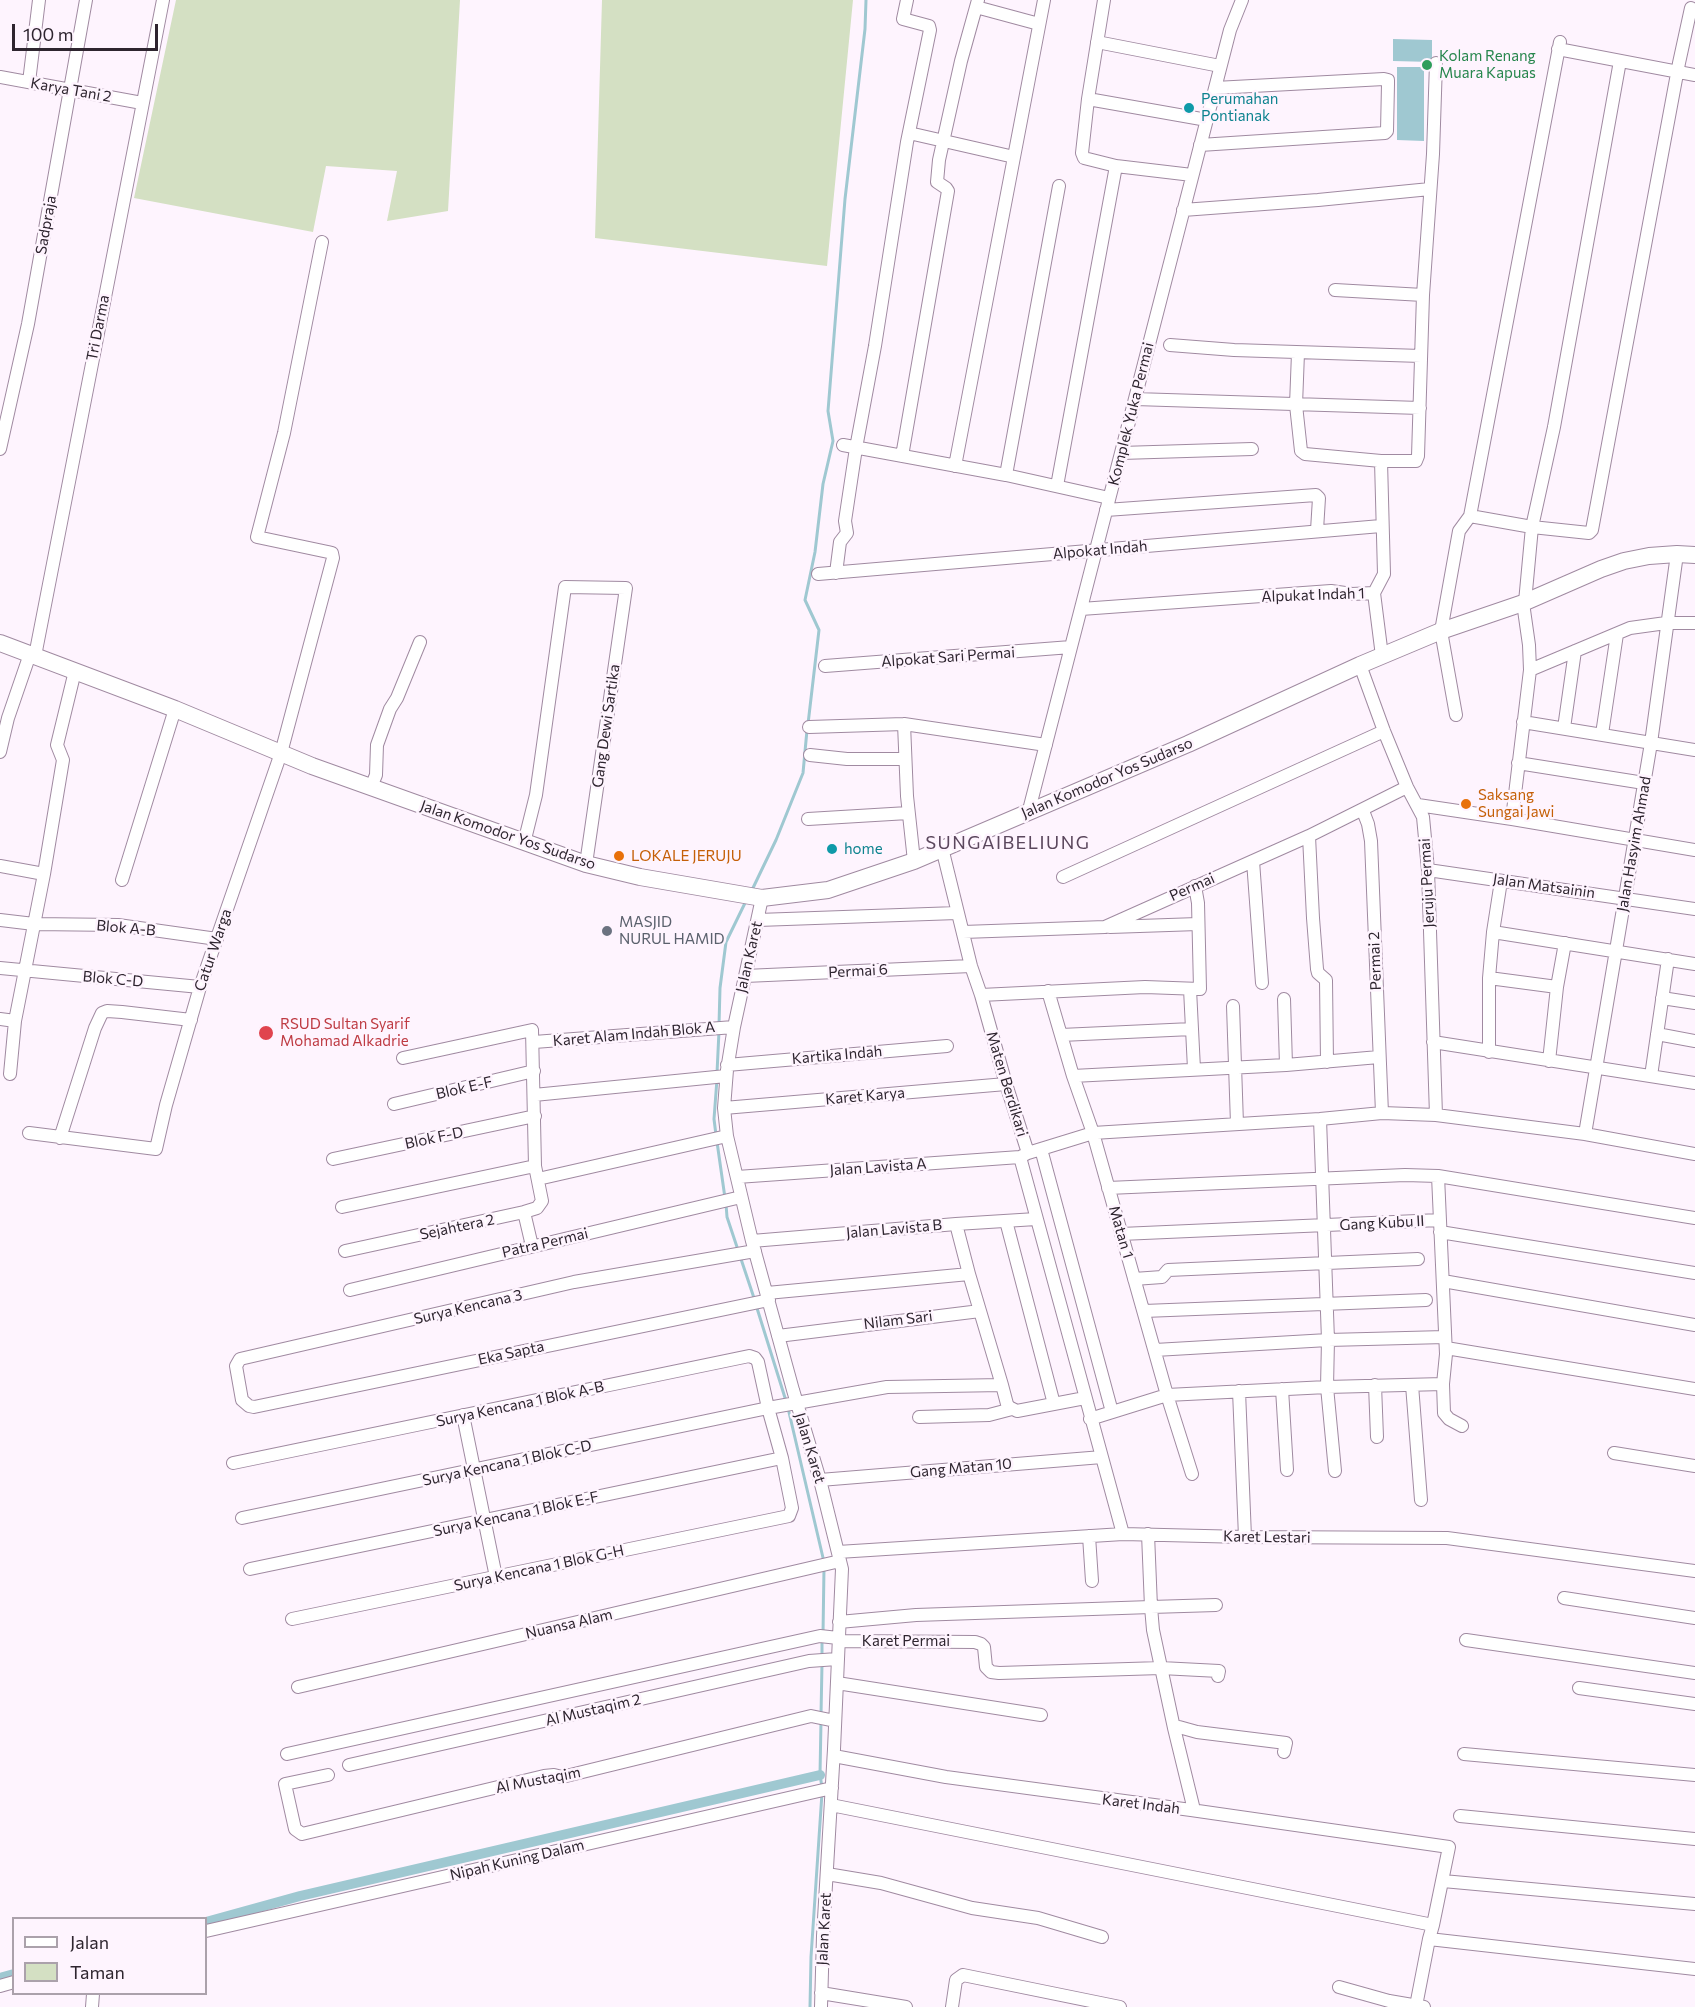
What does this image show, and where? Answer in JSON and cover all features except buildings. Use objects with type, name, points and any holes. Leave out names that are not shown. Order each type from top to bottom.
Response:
[{"type":"street","points":[[29,82],[39,0]]},
{"type":"street","name":"Sadpraja","points":[[0,448],[28,324],[86,0]]},
{"type":"street","name":"Tri Darma","points":[[0,752],[8,718],[32,655],[163,0]]},
{"type":"street","points":[[836,573],[840,542],[847,533],[845,521],[856,448],[875,346],[909,133],[930,30],[929,26],[903,19],[907,0]]},
{"type":"street","points":[[955,466],[1044,0]]},
{"type":"street","points":[[1104,0],[1082,153],[1087,160],[1116,166],[1192,175]]},
{"type":"street","name":"Komplek Yuka Permai","points":[[1029,810],[1220,66],[1233,19],[1242,0]]},
{"type":"street","points":[[902,456],[948,191],[938,184],[936,179],[942,141],[977,4],[1039,24]]},
{"type":"street","points":[[1470,516],[1532,527],[1589,533],[1592,530],[1691,8]]},
{"type":"street","points":[[1097,42],[1220,66]]},
{"type":"street","points":[[1456,715],[1441,631],[1460,531],[1470,516],[1559,45],[1695,75]]},
{"type":"street","points":[[1512,819],[1530,670],[1524,603],[1532,527],[1554,427],[1620,60]]},
{"type":"street","points":[[1298,353],[1296,405],[1299,447],[1305,454],[1381,460],[1417,459],[1436,63]]},
{"type":"street","points":[[1200,145],[1385,133],[1387,131],[1388,80],[1384,79],[1215,88]]},
{"type":"street","name":"Karya Tani 2","points":[[0,80],[70,88],[142,103]]},
{"type":"street","points":[[1088,99],[1207,120]]},
{"type":"street","points":[[909,133],[1014,157]]},
{"type":"street","points":[[1057,486],[1116,166]]},
{"type":"street","points":[[1006,475],[1059,186]]},
{"type":"street","points":[[1183,210],[1430,189]]},
{"type":"street","name":"Catur Warga","points":[[60,1138],[156,1149],[166,1105],[200,987],[281,753],[333,556],[328,552],[257,537],[288,412],[322,242]]},
{"type":"street","points":[[1335,290],[1424,295]]},
{"type":"street","points":[[1170,345],[1298,353],[1421,357]]},
{"type":"street","points":[[1135,399],[1420,408]]},
{"type":"street","points":[[843,445],[1057,486],[1108,504],[1316,495],[1319,498],[1317,530]]},
{"type":"street","points":[[1121,453],[1252,449]]},
{"type":"street","name":"Alpukat Indah 1","points":[[1081,609],[1331,591],[1352,594],[1374,593],[1384,574],[1381,460]]},
{"type":"street","name":"Alpokat Indah","points":[[818,574],[1382,526]]},
{"type":"street","name":"Jalan Komodor Yos Sudarso","points":[[0,643],[371,787],[586,864],[640,877],[761,898],[828,890],[914,861],[1188,744],[1360,665],[1441,631],[1524,603],[1601,569],[1624,561],[1677,554],[1695,555]]},
{"type":"street","name":"Jalan Hasyim Ahmad","points":[[1585,1134],[1651,743],[1677,554]]},
{"type":"street","name":"Gang Dewi Sartika","points":[[524,843],[536,795],[565,586],[626,588],[586,864]]},
{"type":"street","points":[[1374,593],[1382,656]]},
{"type":"street","points":[[1530,670],[1630,628],[1666,623],[1695,623]]},
{"type":"street","points":[[1602,734],[1617,634]]},
{"type":"street","points":[[371,787],[376,776],[377,745],[390,709],[397,698],[420,642]]},
{"type":"street","name":"Alpokat Sari Permai","points":[[825,666],[1071,647]]},
{"type":"street","points":[[1564,728],[1575,651]]},
{"type":"street","name":"Jeruju Permai","points":[[1360,665],[1407,787],[1423,817],[1428,870],[1436,1115]]},
{"type":"street","points":[[10,1074],[15,1021],[44,874],[63,760],[57,745],[75,671]]},
{"type":"street","points":[[122,880],[175,710]]},
{"type":"street","points":[[1523,722],[1695,750]]},
{"type":"street","points":[[904,724],[908,813],[914,861]]},
{"type":"street","points":[[809,727],[904,724],[1046,745]]},
{"type":"street","points":[[1063,877],[1384,731]]},
{"type":"street","points":[[810,755],[847,759],[905,759]]},
{"type":"street","points":[[1518,763],[1644,783]]},
{"type":"street","name":"Permai","points":[[963,932],[1105,927],[1363,811],[1407,787]]},
{"type":"street","points":[[1418,806],[1512,819],[1695,850]]},
{"type":"street","name":"Permai 2","points":[[1363,811],[1371,842],[1382,1113]]},
{"type":"street","points":[[808,819],[908,813]]},
{"type":"street","points":[[1309,836],[1312,918],[1317,969],[1318,974],[1326,980],[1327,1062]]},
{"type":"street","name":"Maten Berdikari","points":[[942,848],[971,966],[1006,1084],[1030,1153],[1036,1219],[1123,1534]]},
{"type":"street","points":[[1253,861],[1263,983]]},
{"type":"street","points":[[0,866],[44,874]]},
{"type":"street","name":"Jalan Matsainin","points":[[1428,870],[1695,909]]},
{"type":"street","points":[[1489,1052],[1489,978],[1493,932],[1502,881]]},
{"type":"street","points":[[981,995],[1145,987],[1200,989],[1195,886]]},
{"type":"street","name":"Jalan Karet","points":[[761,898],[745,976],[730,1027],[725,1072],[724,1137],[737,1177],[739,1198],[778,1336],[794,1403],[820,1480],[842,1579],[833,1660],[837,1683],[833,1721],[834,1756],[830,1788],[821,2007]]},
{"type":"street","points":[[758,920],[957,913]]},
{"type":"street","name":"Blok A-B","points":[[0,920],[34,924],[118,925],[217,939]]},
{"type":"street","points":[[1105,927],[1198,924]]},
{"type":"street","points":[[1493,932],[1695,964]]},
{"type":"street","points":[[1549,1061],[1557,987],[1565,943]]},
{"type":"street","points":[[1651,1076],[1668,959]]},
{"type":"street","name":"Permai 6","points":[[745,976],[971,966]]},
{"type":"street","name":"Blok C-D","points":[[0,968],[200,987]]},
{"type":"street","points":[[1489,978],[1557,987]]},
{"type":"street","points":[[1190,989],[1194,1069]]},
{"type":"street","name":"Matan 1","points":[[1048,991],[1073,1076],[1093,1133],[1167,1395],[1192,1474]]},
{"type":"street","points":[[1662,998],[1695,1003]]},
{"type":"street","points":[[1284,999],[1286,1065]]},
{"type":"street","points":[[1233,1006],[1237,1124]]},
{"type":"street","points":[[29,1133],[60,1138],[95,1028],[102,1013],[122,1012],[191,1020]]},
{"type":"street","points":[[0,1019],[15,1021]]},
{"type":"street","name":"Karet Alam Indah Blok A","points":[[534,1042],[730,1027]]},
{"type":"street","points":[[403,1058],[530,1029],[533,1031],[535,1166],[542,1201],[541,1205],[524,1212],[532,1246]]},
{"type":"street","points":[[1062,1035],[1192,1029]]},
{"type":"street","points":[[1657,1034],[1695,1041]]},
{"type":"street","points":[[1433,1042],[1695,1083]]},
{"type":"street","name":"Kartika Indah","points":[[534,1095],[704,1078],[725,1072],[947,1046]]},
{"type":"street","points":[[1073,1076],[1286,1065],[1378,1057]]},
{"type":"street","name":"Blok E-F","points":[[394,1104],[534,1071]]},
{"type":"street","name":"Karet Karya","points":[[724,1108],[1006,1084]]},
{"type":"street","name":"Jalan Lavista A","points":[[737,1177],[1030,1153],[1093,1133],[1382,1113],[1436,1115],[1585,1134],[1695,1154]]},
{"type":"street","name":"Blok F-D","points":[[333,1159],[535,1116]]},
{"type":"street","points":[[1320,1119],[1328,1340],[1327,1387],[1335,1471]]},
{"type":"street","points":[[538,1179],[724,1137]]},
{"type":"street","points":[[1030,1153],[1112,1412]]},
{"type":"street","points":[[342,1207],[535,1166]]},
{"type":"street","points":[[1108,1188],[1406,1175],[1438,1176],[1695,1218]]},
{"type":"street","points":[[1438,1176],[1445,1342],[1444,1413],[1449,1419],[1462,1426]]},
{"type":"street","name":"Patra Permai","points":[[350,1290],[739,1198]]},
{"type":"street","name":"Sejahtera 2","points":[[345,1251],[524,1212]]},
{"type":"street","name":"Jalan Lavista B","points":[[752,1248],[956,1224],[1036,1219]]},
{"type":"street","points":[[1006,1221],[1054,1404]]},
{"type":"street","points":[[956,1224],[1007,1404],[1012,1410]]},
{"type":"street","name":"Gang Kubu II","points":[[1121,1234],[1324,1225],[1440,1226],[1695,1273]]},
{"type":"street","name":"Surya Kencana 3","points":[[254,1407],[242,1400],[236,1366],[240,1359],[574,1282],[729,1255],[752,1248]]},
{"type":"street","points":[[1134,1279],[1162,1277],[1168,1270],[1418,1259]]},
{"type":"street","name":"Eka Sapta","points":[[254,1407],[744,1304],[766,1297],[969,1274]]},
{"type":"street","points":[[1443,1281],[1695,1325]]},
{"type":"street","points":[[1144,1311],[1326,1302],[1426,1300]]},
{"type":"street","name":"Nilam Sari","points":[[778,1336],[980,1311]]},
{"type":"street","points":[[1155,1350],[1328,1340],[1445,1342],[1695,1389]]},
{"type":"street","name":"Surya Kencana 1 Blok A-B","points":[[233,1463],[749,1356],[758,1362],[782,1458],[792,1508],[791,1514],[786,1518]]},
{"type":"street","points":[[1090,1419],[1167,1395],[1443,1384]]},
{"type":"street","name":"Surya Kencana 1 Blok C-D","points":[[242,1518],[794,1403],[887,1387],[1002,1385]]},
{"type":"street","points":[[1376,1385],[1377,1437]]},
{"type":"street","points":[[1413,1385],[1421,1500]]},
{"type":"street","points":[[1282,1389],[1287,1470]]},
{"type":"street","points":[[1239,1391],[1245,1537]]},
{"type":"street","points":[[919,1417],[989,1415],[1085,1398]]},
{"type":"street","points":[[463,1416],[496,1577]]},
{"type":"street","points":[[1614,1453],[1695,1466]]},
{"type":"street","name":"Gang Matan 10","points":[[820,1480],[1102,1457]]},
{"type":"street","name":"Surya Kencana 1 Blok E-F","points":[[250,1569],[782,1458]]},
{"type":"street","name":"Surya Kencana 1 Blok G-H","points":[[292,1619],[786,1518]]},
{"type":"street","points":[[1148,1534],[1153,1630],[1194,1810]]},
{"type":"street","name":"Karet Lestari","points":[[838,1559],[1089,1536],[1148,1534],[1465,1539],[1695,1572]]},
{"type":"street","points":[[1089,1536],[1092,1581]]},
{"type":"street","name":"Nuansa Alam","points":[[298,1687],[813,1567],[838,1559]]},
{"type":"street","points":[[1564,1598],[1695,1618]]},
{"type":"street","points":[[839,1622],[916,1615],[1216,1605]]},
{"type":"street","name":"Karet Permai","points":[[287,1754],[820,1636],[836,1639],[975,1642],[984,1647],[986,1667],[991,1672],[1161,1668]]},
{"type":"street","points":[[1466,1640],[1695,1673]]},
{"type":"street","name":"Al Mustaqim 2","points":[[349,1766],[809,1661],[833,1660]]},
{"type":"street","points":[[1161,1668],[1219,1671],[1218,1676]]},
{"type":"street","points":[[837,1683],[1041,1715]]},
{"type":"street","points":[[1579,1688],[1695,1704]]},
{"type":"street","name":"Al Mustaqim","points":[[328,1775],[285,1784],[295,1829],[302,1834],[544,1776],[562,1777],[811,1716],[833,1721]]},
{"type":"street","points":[[1174,1728],[1286,1743],[1284,1752]]},
{"type":"street","points":[[1464,1754],[1695,1775]]},
{"type":"street","name":"Karet Indah","points":[[834,1756],[946,1777],[1449,1847],[1443,1881]]},
{"type":"street","name":"Nipah Kuning Dalam","points":[[207,1931],[830,1788]]},
{"type":"street","points":[[831,1805],[1433,1925]]},
{"type":"street","points":[[1460,1816],[1695,1839]]},
{"type":"street","points":[[827,1874],[908,1889],[972,1908],[1038,1918],[1102,1937]]},
{"type":"street","points":[[1339,1987],[1389,2001],[1420,2006],[1430,1939],[1443,1881],[1695,1904]]},
{"type":"street","points":[[1430,1939],[1695,1968]]},
{"type":"street","points":[[952,2007],[956,1980],[963,1975],[1120,2007]]},
{"type":"street","points":[[821,1993],[906,2007]]},
{"type":"green space","points":[[176,0],[460,0],[448,211],[387,221],[397,171],[326,166],[313,232],[134,198]]},
{"type":"green space","points":[[602,0],[853,0],[827,266],[595,238]]},
{"type":"water","points":[[1393,39],[1432,40],[1432,62],[1393,61]]},
{"type":"water","points":[[1397,67],[1424,67],[1424,141],[1397,140]]},
{"type":"waterway","points":[[808,724],[819,630],[805,600],[815,552],[823,484],[833,441],[828,411],[845,199],[865,29],[866,0]]},
{"type":"waterway","points":[[752,890],[776,840],[803,773],[807,730]]},
{"type":"waterway","points":[[719,1025],[720,988],[726,942],[746,901]]},
{"type":"waterway","points":[[717,1073],[719,1031]]},
{"type":"waterway","points":[[716,1135],[714,1119],[717,1079]]},
{"type":"waterway","points":[[717,1142],[725,1198]]},
{"type":"waterway","points":[[726,1204],[727,1217],[738,1250]]},
{"type":"waterway","points":[[740,1256],[754,1298]]},
{"type":"waterway","points":[[756,1305],[786,1401]]},
{"type":"waterway","points":[[788,1408],[824,1562]]},
{"type":"waterway","points":[[823,1634],[824,1568]]},
{"type":"waterway","points":[[822,1640],[822,1658]]},
{"type":"waterway","points":[[821,1715],[822,1664]]},
{"type":"waterway","points":[[821,1721],[820,1775],[822,1787]]},
{"type":"waterway","points":[[207,1922],[300,1896],[820,1775]]},
{"type":"waterway","points":[[810,2007],[811,1957],[822,1793]]},
{"type":"waterway","points":[[0,1978],[12,1975]]},
{"type":"place","name":"Kolam Renang Muara Kapuas","points":[[1427,65]]},
{"type":"place","name":"Perumahan Pontianak","points":[[1189,108]]},
{"type":"place","name":"Saksang Sungai Jawi","points":[[1466,804]]},
{"type":"place","name":"home","points":[[832,849]]},
{"type":"place","name":"LOKALE JERUJU","points":[[619,856]]},
{"type":"place","name":"MASJID NURUL HAMID","points":[[607,931]]},
{"type":"place","name":"RSUD Sultan Syarif Mohamad Alkadrie","points":[[266,1033]]},
{"type":"district","name":"SUNGAIBELIUNG","points":[[1008,843]]}]
